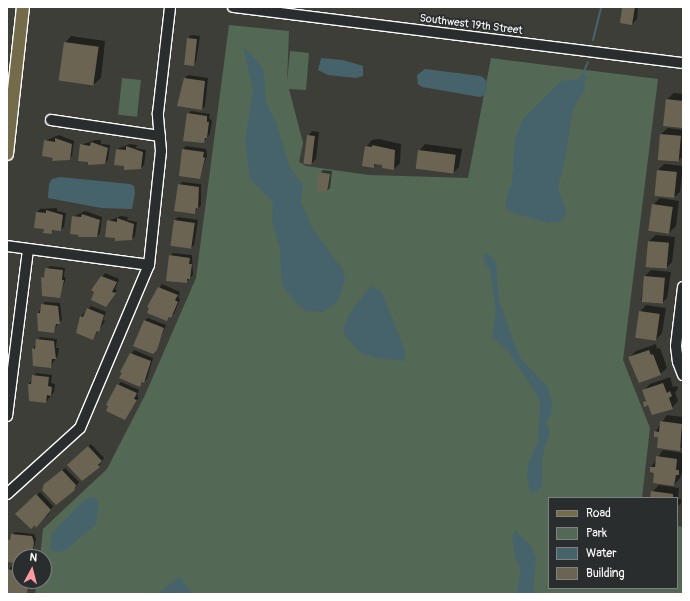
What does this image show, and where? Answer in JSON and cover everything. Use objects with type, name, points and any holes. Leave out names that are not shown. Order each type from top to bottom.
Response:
[{"type":"main road","points":[[7,154],[23,7]]},
{"type":"street","points":[[7,494],[80,428],[148,265],[161,151],[158,113],[170,7]]},
{"type":"street","name":"Southwest 19th Street","points":[[233,7],[683,63]]},
{"type":"street","points":[[51,120],[160,136]]},
{"type":"street","points":[[7,246],[148,265]]},
{"type":"street","points":[[7,416],[28,249]]},
{"type":"street","points":[[683,287],[676,346],[678,362],[683,375]]},
{"type":"green space","points":[[229,25],[289,31],[287,83],[290,51],[309,53],[306,90],[289,89],[303,143],[299,162],[306,166],[369,175],[468,178],[491,58],[658,79],[623,360],[650,428],[642,497],[548,497],[548,589],[678,589],[678,526],[683,527],[683,594],[35,594],[36,589],[52,589],[52,549],[41,549],[43,529],[107,469],[145,395],[196,278]]},
{"type":"green space","points":[[122,78],[141,80],[137,117],[118,115]]},
{"type":"water","points":[[243,47],[258,61],[264,72],[266,103],[276,122],[289,166],[303,185],[301,201],[312,228],[343,270],[345,279],[338,301],[323,312],[307,311],[299,306],[284,288],[281,279],[280,249],[272,220],[273,202],[250,179],[245,142],[253,90]]},
{"type":"water","points":[[321,58],[343,60],[363,66],[363,76],[356,78],[328,75],[318,70]]},
{"type":"water","points":[[425,69],[481,76],[486,80],[487,89],[485,95],[480,97],[422,87],[418,84],[417,75]]},
{"type":"water","points":[[580,75],[588,77],[584,81],[585,89],[573,109],[565,159],[558,188],[566,211],[565,216],[561,221],[547,223],[511,212],[506,208],[506,198],[512,182],[515,140],[522,120],[561,81],[579,79]]},
{"type":"water","points":[[60,177],[130,184],[134,186],[135,193],[132,209],[101,208],[48,198],[49,184],[52,179]]},
{"type":"water","points":[[489,254],[496,263],[499,301],[517,350],[522,360],[547,386],[552,402],[551,415],[546,422],[550,431],[542,458],[542,486],[536,493],[530,492],[527,477],[528,464],[538,441],[540,400],[509,352],[492,336],[496,310],[490,271],[483,259],[484,255]]},
{"type":"water","points":[[371,286],[381,291],[384,297],[405,351],[404,361],[379,358],[360,353],[345,335],[343,329],[351,311]]},
{"type":"water","points":[[95,497],[99,503],[96,524],[66,550],[57,552],[50,548],[52,533],[85,499]]},
{"type":"water","points":[[515,530],[531,546],[536,558],[533,594],[514,594],[518,590],[520,568],[515,557],[512,538]]},
{"type":"water","points":[[178,578],[181,578],[192,594],[157,594]]},
{"type":"building","points":[[618,7],[635,7],[632,25],[620,23],[622,8]]},
{"type":"building","points":[[187,38],[197,39],[194,66],[184,65]]},
{"type":"building","points":[[64,42],[99,47],[93,85],[59,81]]},
{"type":"building","points":[[184,78],[205,81],[202,110],[177,106]]},
{"type":"building","points":[[666,99],[683,101],[683,128],[663,126]]},
{"type":"building","points":[[187,113],[207,116],[207,122],[209,122],[207,138],[205,138],[204,143],[183,141]]},
{"type":"building","points":[[660,134],[681,136],[679,162],[658,160]]},
{"type":"building","points":[[307,135],[315,136],[311,165],[303,164]]},
{"type":"building","points":[[55,138],[72,144],[70,160],[52,161],[53,158],[42,156],[44,140],[55,142]]},
{"type":"building","points":[[91,142],[108,148],[105,164],[88,165],[88,162],[78,161],[80,144],[90,146]]},
{"type":"building","points":[[372,145],[395,150],[394,170],[382,168],[382,165],[374,164],[374,168],[362,166],[365,146],[372,147]]},
{"type":"building","points":[[126,146],[143,152],[141,169],[124,170],[124,166],[114,165],[116,149],[126,150]]},
{"type":"building","points":[[182,149],[204,152],[203,157],[205,158],[200,179],[179,176]]},
{"type":"building","points":[[418,150],[456,155],[453,173],[416,169]]},
{"type":"building","points":[[657,170],[677,172],[674,198],[654,196]]},
{"type":"building","points":[[319,172],[330,174],[327,192],[317,191]]},
{"type":"building","points":[[178,184],[199,187],[198,209],[196,208],[195,214],[174,211]]},
{"type":"building","points":[[652,204],[673,207],[669,234],[648,231]]},
{"type":"building","points":[[46,210],[63,215],[61,231],[52,230],[52,234],[43,233],[44,229],[34,228],[36,212],[46,213]]},
{"type":"building","points":[[82,214],[100,220],[97,237],[78,237],[79,235],[70,234],[72,216],[81,217]]},
{"type":"building","points":[[117,218],[134,224],[132,240],[115,241],[115,238],[105,237],[107,220],[117,222]]},
{"type":"building","points":[[174,220],[195,223],[191,249],[170,246]]},
{"type":"building","points":[[648,241],[669,243],[667,269],[646,267]]},
{"type":"building","points":[[169,255],[190,258],[189,264],[192,264],[190,279],[187,279],[187,283],[166,281]]},
{"type":"building","points":[[45,268],[63,270],[62,280],[64,280],[60,298],[42,296],[41,277],[44,278]]},
{"type":"building","points":[[101,276],[117,282],[112,292],[116,293],[106,307],[91,300],[94,292],[91,290]]},
{"type":"building","points":[[644,276],[665,278],[663,304],[642,302]]},
{"type":"building","points":[[158,287],[178,295],[175,300],[178,302],[171,318],[169,317],[167,321],[147,313],[149,308],[147,307]]},
{"type":"building","points":[[41,304],[58,306],[60,324],[56,324],[54,333],[38,331],[37,313],[40,313]]},
{"type":"building","points":[[87,308],[104,315],[99,332],[97,331],[93,340],[76,333],[80,316],[83,317]]},
{"type":"building","points":[[639,311],[660,314],[656,341],[635,338]]},
{"type":"building","points":[[144,320],[164,328],[157,350],[153,354],[133,346]]},
{"type":"building","points":[[36,339],[54,341],[56,359],[52,359],[51,368],[33,366],[32,348],[35,349]]},
{"type":"building","points":[[649,350],[651,355],[653,354],[661,375],[639,383],[628,357]]},
{"type":"building","points":[[130,353],[151,361],[144,383],[142,382],[140,387],[119,378],[122,373],[120,372]]},
{"type":"building","points":[[32,375],[49,377],[48,386],[52,387],[51,396],[47,395],[46,403],[29,401],[28,384],[31,384]]},
{"type":"building","points":[[663,383],[667,393],[670,391],[672,396],[669,398],[673,409],[652,415],[648,405],[644,407],[643,402],[646,401],[642,390]]},
{"type":"building","points":[[117,384],[137,393],[134,399],[137,400],[125,420],[106,411],[108,406],[106,405]]},
{"type":"building","points":[[660,421],[682,424],[680,451],[657,448],[658,437],[654,437],[654,431],[659,432]]},
{"type":"building","points":[[88,446],[102,461],[98,465],[100,467],[82,481],[67,465]]},
{"type":"building","points":[[656,456],[677,459],[676,470],[679,470],[679,475],[676,475],[674,486],[653,483],[654,473],[650,472],[650,467],[655,467]]},
{"type":"building","points":[[62,470],[76,485],[74,491],[56,505],[42,490],[44,484]]},
{"type":"building","points":[[651,491],[673,494],[673,497],[650,497]]},
{"type":"building","points":[[36,494],[51,510],[36,528],[35,525],[31,529],[15,514]]},
{"type":"building","points":[[11,534],[32,536],[34,542],[33,549],[12,549],[12,563],[8,562],[8,539],[10,540]]},
{"type":"building","points":[[7,569],[12,570],[12,589],[28,589],[27,594],[7,594]]},
{"type":"waterway","points":[[593,40],[601,7]]},
{"type":"waterway","points":[[582,76],[588,62]]}]
